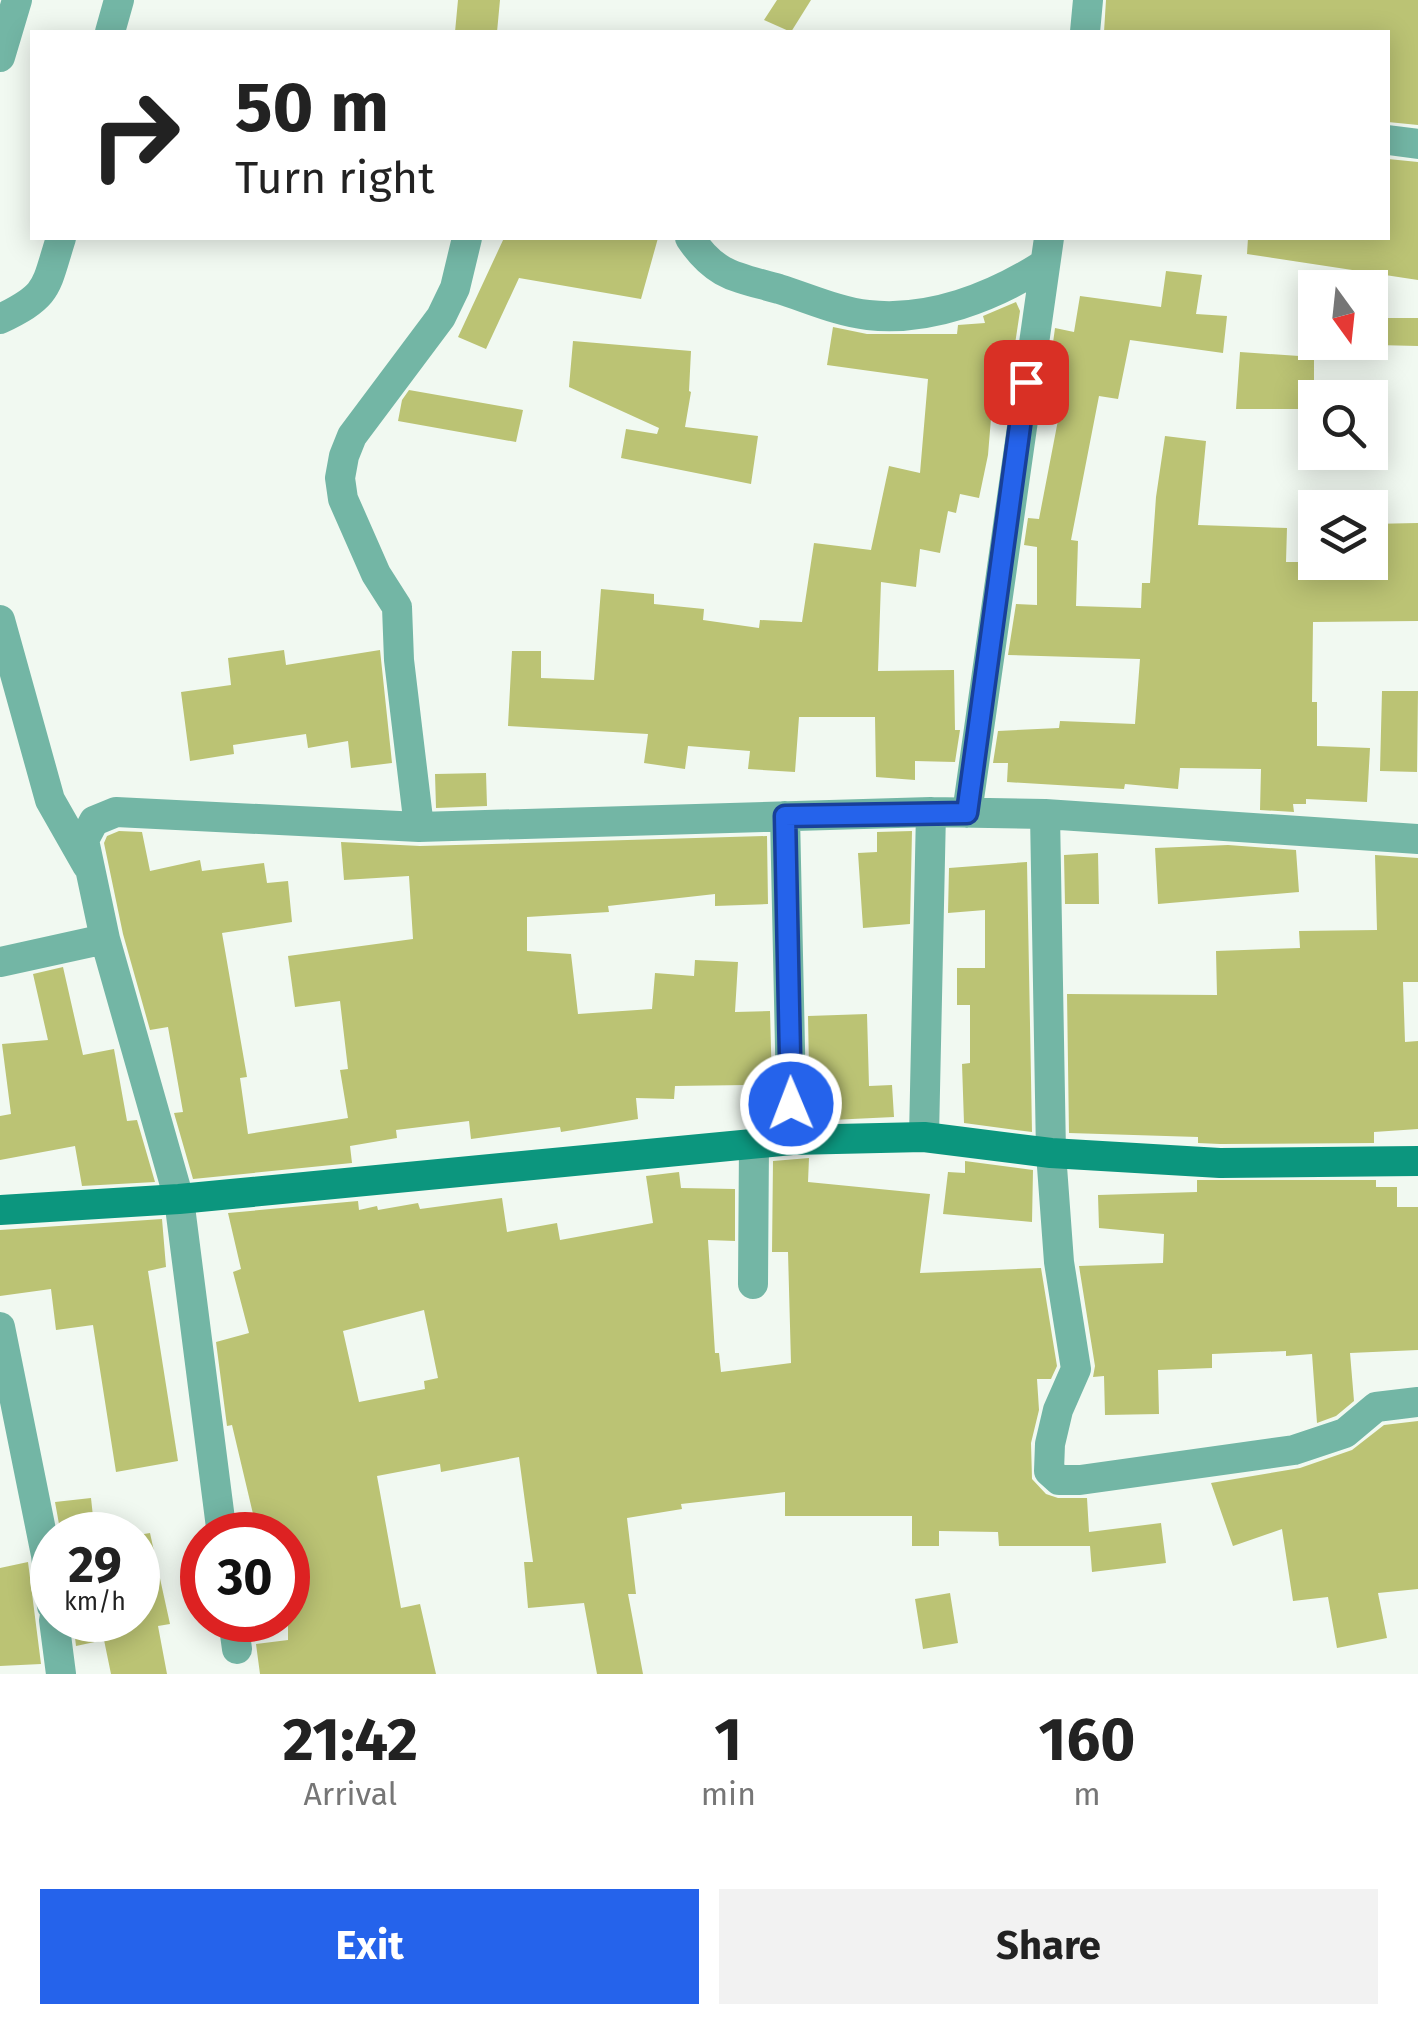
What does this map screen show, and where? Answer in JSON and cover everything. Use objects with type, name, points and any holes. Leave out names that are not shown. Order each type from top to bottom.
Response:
[{"type":"street","points":[[111,30],[119,0]]},
{"type":"street","points":[[1085,30],[1088,0]]},
{"type":"street","points":[[0,57],[12,1]]},
{"type":"street","points":[[1390,140],[1418,144]]},
{"type":"street","points":[[0,319],[35,302],[46,284],[60,240]]},
{"type":"street","points":[[419,827],[399,660],[397,607],[362,544],[343,499],[340,478],[344,456],[360,424],[441,317],[455,288],[467,240]]},
{"type":"street","points":[[692,240],[718,271],[864,315],[900,317],[1005,289],[1046,251]]},
{"type":"street","points":[[967,813],[1046,251]]},
{"type":"street","points":[[0,620],[50,800],[91,873]]},
{"type":"street","points":[[219,1512],[179,1199],[105,940],[84,840],[94,821],[116,812],[419,827],[931,812],[1045,814],[1418,839]]},
{"type":"street","points":[[924,1137],[931,812]]},
{"type":"street","points":[[1045,814],[1051,1153],[1059,1262],[1076,1369],[1058,1410],[1050,1444],[1050,1471],[1058,1480],[1080,1480],[1294,1450],[1345,1434],[1376,1407],[1418,1402]]},
{"type":"street","points":[[785,816],[792,1140]]},
{"type":"street","points":[[0,962],[105,940]]},
{"type":"street","points":[[0,1210],[179,1199],[792,1140],[924,1137],[1051,1153],[1220,1163],[1418,1161]]},
{"type":"street","points":[[753,1284],[754,1143]]},
{"type":"street","points":[[0,1327],[37,1512]]},
{"type":"street","points":[[57,1642],[61,1674]]},
{"type":"building","points":[[458,0],[500,0],[497,30],[455,30]]},
{"type":"building","points":[[777,0],[811,0],[792,30],[764,20]]},
{"type":"building","points":[[1106,0],[1418,0],[1418,125],[1390,122],[1390,30],[1104,30]]},
{"type":"building","points":[[1390,159],[1418,162],[1418,280],[1388,275],[1388,270],[1352,270],[1247,254],[1248,240],[1390,240]]},
{"type":"building","points":[[503,240],[657,240],[641,299],[519,278],[486,349],[458,337]]},
{"type":"building","points":[[1166,271],[1202,275],[1196,314],[1227,316],[1223,353],[1130,340],[1118,399],[1099,396],[1071,540],[1078,541],[1076,606],[1141,608],[1142,583],[1150,583],[1165,436],[1206,441],[1198,525],[1287,528],[1286,562],[1298,562],[1298,580],[1388,580],[1388,524],[1418,523],[1418,621],[1313,622],[1312,702],[1317,702],[1317,746],[1370,748],[1367,802],[1306,799],[1306,804],[1293,804],[1294,812],[1260,810],[1261,769],[1180,768],[1178,789],[1125,784],[1124,789],[1007,782],[1008,763],[993,763],[998,731],[1059,728],[1060,721],[1135,724],[1140,659],[1008,655],[1016,604],[1037,605],[1037,547],[1024,545],[1028,518],[1039,519],[1064,389],[1047,387],[1055,328],[1074,332],[1080,296],[1161,307]]},
{"type":"building","points":[[1016,302],[1020,311],[1009,384],[994,382],[988,455],[979,498],[960,494],[956,513],[948,511],[940,553],[920,549],[916,587],[881,582],[878,671],[954,670],[955,730],[960,730],[955,762],[915,761],[915,780],[876,777],[875,717],[799,717],[795,772],[748,769],[750,751],[688,746],[685,769],[644,763],[648,734],[508,726],[512,651],[541,651],[541,678],[594,680],[601,589],[654,594],[654,604],[704,609],[703,620],[759,628],[760,620],[802,622],[814,543],[871,550],[889,466],[920,473],[928,379],[827,365],[833,327],[867,334],[957,334],[958,325],[985,323],[983,316]]},
{"type":"building","points":[[1388,318],[1418,318],[1418,346],[1388,345]]},
{"type":"building","points":[[573,341],[691,351],[691,392],[685,427],[758,436],[751,484],[621,458],[626,429],[657,434],[659,428],[569,387]]},
{"type":"building","points":[[1240,352],[1314,360],[1314,380],[1298,380],[1298,409],[1236,409]]},
{"type":"building","points":[[409,390],[523,410],[516,442],[398,421],[402,400]]},
{"type":"building","points":[[284,650],[286,665],[380,650],[392,763],[351,768],[348,741],[308,748],[306,734],[233,745],[234,754],[190,761],[181,692],[231,685],[228,658]]},
{"type":"building","points":[[1382,691],[1418,691],[1417,772],[1380,771]]},
{"type":"building","points":[[486,773],[487,806],[436,808],[435,774]]},
{"type":"building","points":[[119,831],[142,832],[150,871],[200,860],[202,871],[264,863],[267,883],[288,881],[292,922],[222,933],[247,1077],[240,1078],[248,1134],[348,1118],[340,1070],[348,1069],[340,1001],[295,1007],[288,956],[413,939],[409,876],[344,880],[341,842],[420,846],[767,836],[768,904],[715,906],[715,894],[608,906],[609,912],[527,917],[527,951],[571,954],[578,1014],[652,1009],[655,973],[694,976],[695,960],[738,962],[735,1012],[770,1011],[773,1123],[770,1119],[746,1119],[747,1085],[675,1086],[674,1099],[636,1098],[638,1119],[561,1132],[560,1127],[471,1139],[469,1121],[396,1130],[397,1138],[350,1146],[352,1163],[193,1179],[174,1113],[183,1112],[168,1027],[150,1030],[123,934],[104,843],[107,836]]},
{"type":"building","points":[[912,831],[910,924],[863,928],[858,853],[877,852],[877,832]]},
{"type":"building","points":[[1228,845],[1296,850],[1299,892],[1158,904],[1155,848]]},
{"type":"building","points":[[1098,853],[1099,904],[1065,904],[1064,855]]},
{"type":"building","points":[[1375,855],[1418,858],[1418,982],[1403,982],[1405,1042],[1418,1041],[1418,1129],[1374,1132],[1374,1143],[1220,1144],[1198,1143],[1198,1137],[1069,1133],[1067,994],[1217,995],[1216,951],[1300,948],[1299,931],[1377,930]]},
{"type":"building","points":[[1027,862],[1032,1132],[964,1123],[962,1064],[970,1063],[970,1005],[957,1005],[957,968],[985,968],[985,910],[948,913],[949,868]]},
{"type":"building","points":[[63,967],[83,1055],[114,1049],[127,1121],[137,1120],[155,1182],[82,1186],[75,1146],[0,1160],[0,1116],[11,1114],[2,1044],[48,1040],[33,974]]},
{"type":"building","points":[[867,1014],[869,1086],[892,1085],[894,1117],[810,1121],[808,1016]]},
{"type":"building","points":[[809,1158],[808,1182],[930,1194],[920,1273],[1041,1268],[1057,1366],[1051,1379],[1037,1379],[1039,1410],[1031,1443],[1032,1479],[1046,1494],[1087,1498],[1089,1532],[1161,1523],[1166,1563],[1092,1572],[1090,1546],[999,1546],[998,1532],[939,1531],[939,1546],[912,1546],[912,1516],[785,1516],[785,1492],[681,1504],[682,1509],[627,1518],[636,1594],[628,1594],[643,1674],[597,1674],[584,1603],[528,1608],[524,1562],[533,1562],[519,1457],[441,1472],[440,1464],[377,1476],[401,1608],[420,1604],[436,1674],[260,1674],[256,1644],[310,1642],[310,1512],[253,1512],[232,1425],[227,1426],[216,1342],[249,1333],[233,1272],[241,1269],[228,1213],[358,1201],[359,1210],[418,1203],[420,1209],[502,1198],[507,1232],[557,1223],[560,1240],[653,1223],[646,1176],[679,1172],[681,1188],[735,1189],[735,1241],[708,1240],[715,1353],[719,1353],[721,1372],[791,1363],[788,1252],[772,1252],[773,1161]],"holes":[[[424,1310],[438,1378],[424,1381],[425,1389],[359,1402],[343,1331]]]},
{"type":"building","points":[[965,1161],[1033,1170],[1032,1222],[943,1214],[948,1172],[965,1173]]},
{"type":"building","points":[[1197,1180],[1376,1180],[1376,1187],[1397,1187],[1397,1207],[1418,1207],[1418,1350],[1350,1353],[1354,1401],[1336,1416],[1317,1423],[1312,1354],[1286,1356],[1286,1351],[1212,1354],[1212,1368],[1158,1370],[1159,1414],[1105,1415],[1104,1376],[1093,1377],[1095,1366],[1079,1266],[1163,1263],[1164,1234],[1099,1228],[1098,1195],[1197,1192]]},
{"type":"building","points":[[162,1219],[166,1267],[148,1271],[178,1461],[116,1472],[93,1325],[56,1330],[51,1289],[0,1296],[0,1230]]},
{"type":"building","points":[[1418,1421],[1418,1589],[1378,1593],[1387,1638],[1337,1648],[1328,1597],[1293,1601],[1282,1529],[1233,1546],[1211,1483],[1300,1468],[1352,1450],[1384,1425]]},
{"type":"building","points":[[91,1498],[93,1512],[57,1512],[55,1502]]},
{"type":"building","points":[[28,1562],[30,1642],[38,1642],[41,1664],[0,1666],[0,1568]]},
{"type":"building","points":[[160,1578],[170,1624],[160,1626]]},
{"type":"building","points":[[950,1593],[958,1643],[923,1649],[915,1599]]},
{"type":"building","points":[[160,1637],[167,1674],[111,1674],[104,1642],[160,1642]]},
{"type":"route","points":[[791,1104],[785,816],[967,813],[1026,382]]}]
